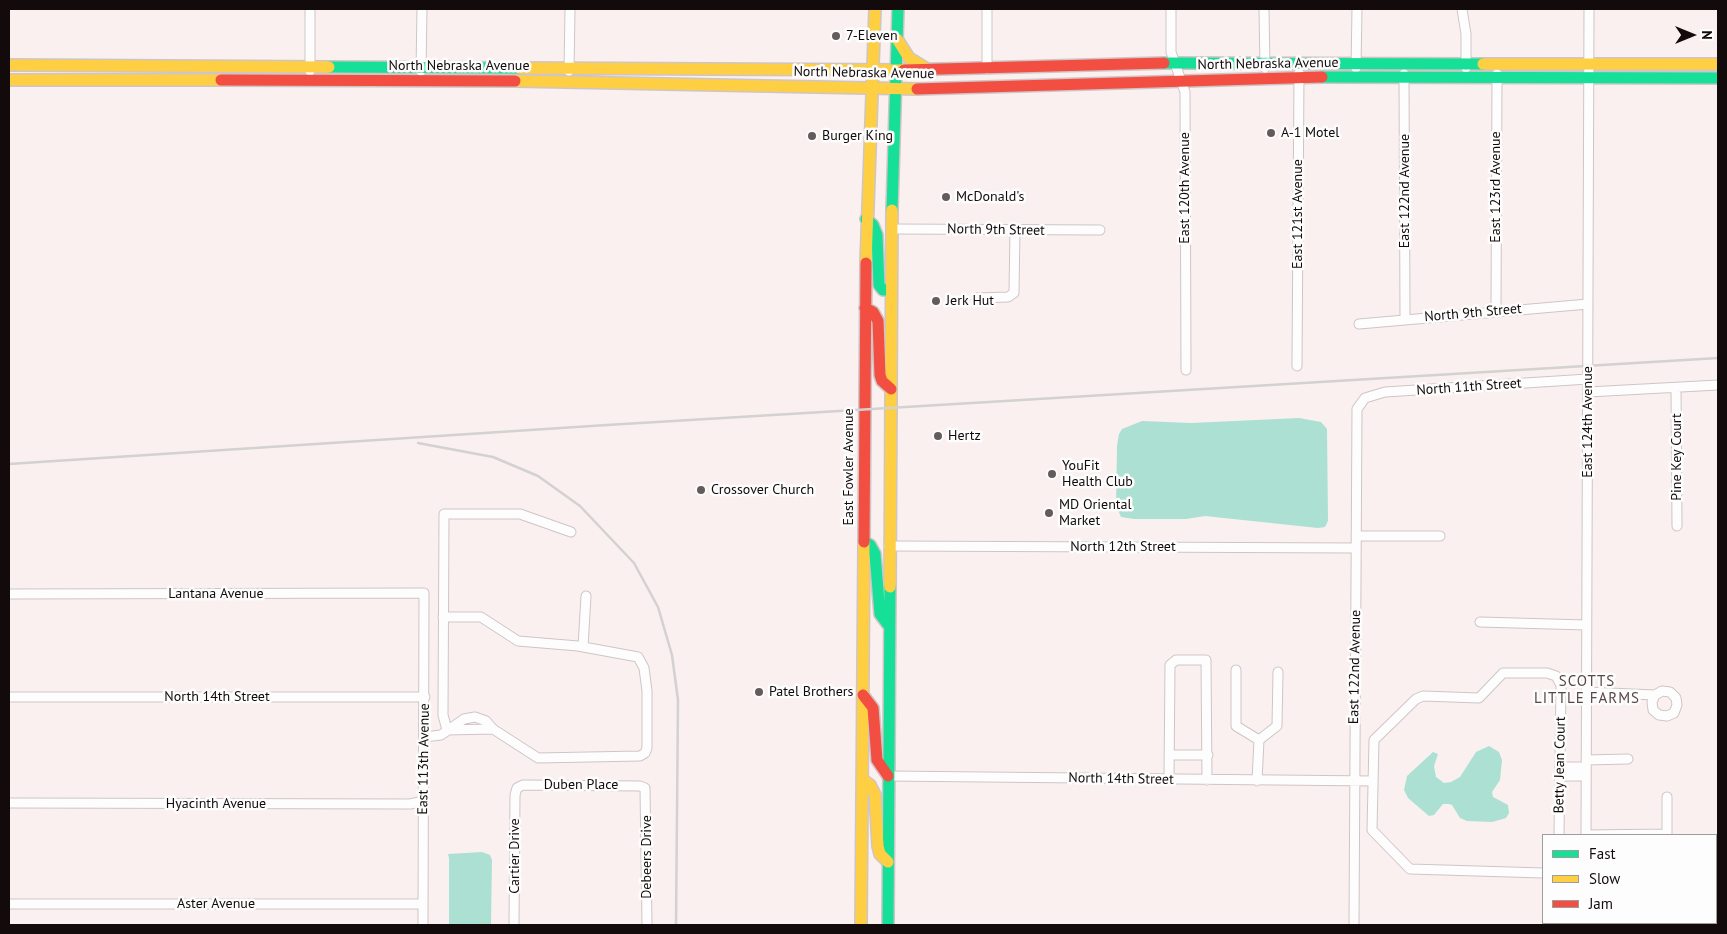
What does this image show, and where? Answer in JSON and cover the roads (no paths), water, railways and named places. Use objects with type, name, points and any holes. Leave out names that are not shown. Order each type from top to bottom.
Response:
[{"type":"main road","name":"East Fowler Avenue","points":[[862,925],[866,219],[875,9]]},
{"type":"main road","points":[[888,925],[892,229],[898,9]]},
{"type":"main road","points":[[897,38],[909,58],[928,70]]},
{"type":"main road","name":"North Nebraska Avenue","points":[[9,65],[733,67],[928,70],[1173,62],[1718,64]]},
{"type":"main road","points":[[84,65],[84,81]]},
{"type":"main road","points":[[434,66],[434,81]]},
{"type":"main road","points":[[669,85],[699,76],[724,74],[733,67]]},
{"type":"main road","name":"North Nebraska Avenue","points":[[9,80],[567,81],[669,85],[925,89],[1266,78],[1718,78]]},
{"type":"main road","points":[[895,118],[909,98],[925,89]]},
{"type":"main road","points":[[866,219],[873,225],[877,234],[879,285],[883,290],[892,290]]},
{"type":"main road","points":[[865,308],[873,312],[877,318],[880,374],[882,381],[891,389]]},
{"type":"main road","points":[[864,542],[870,545],[876,554],[880,614],[889,626]]},
{"type":"main road","points":[[863,695],[873,708],[877,760],[888,776]]},
{"type":"main road","points":[[862,779],[870,785],[875,795],[878,846],[880,854],[888,863]]},
{"type":"street","points":[[310,9],[310,81]]},
{"type":"street","points":[[421,81],[422,9]]},
{"type":"street","points":[[567,81],[570,67],[570,9]]},
{"type":"street","points":[[987,9],[987,68]]},
{"type":"street","name":"East 120th Avenue","points":[[1171,9],[1171,52],[1185,92],[1186,370]]},
{"type":"street","points":[[1264,9],[1266,78]]},
{"type":"street","points":[[1356,78],[1357,9]]},
{"type":"street","points":[[1462,9],[1466,34],[1466,78]]},
{"type":"street","name":"East 124th Avenue","points":[[1586,834],[1589,9]]},
{"type":"street","name":"East 121st Avenue","points":[[1297,366],[1300,63]]},
{"type":"street","name":"East 122nd Avenue","points":[[1404,64],[1405,318]]},
{"type":"street","name":"East 123rd Avenue","points":[[1496,310],[1497,64]]},
{"type":"street","name":"North 9th Street","points":[[892,229],[1100,230]]},
{"type":"street","points":[[976,298],[1008,298],[1014,292],[1015,229]]},
{"type":"street","name":"North 9th Street","points":[[1359,324],[1496,310],[1588,304]]},
{"type":"street","name":"North 11th Street","points":[[1357,409],[1365,398],[1385,392],[1588,379]]},
{"type":"street","points":[[1588,392],[1718,385]]},
{"type":"street","name":"Pine Key Court","points":[[1676,388],[1677,526]]},
{"type":"street","name":"East 122nd Avenue","points":[[1354,925],[1353,780],[1357,409]]},
{"type":"street","points":[[447,730],[443,715],[444,514],[520,514],[571,532]]},
{"type":"street","points":[[1356,536],[1440,536]]},
{"type":"street","name":"North 12th Street","points":[[890,546],[1356,548]]},
{"type":"street","name":"Lantana Avenue","points":[[9,594],[424,593]]},
{"type":"street","name":"East 113th Avenue","points":[[423,925],[424,593]]},
{"type":"street","points":[[583,647],[586,596]]},
{"type":"street","points":[[424,737],[437,736],[464,719],[471,717],[486,720],[494,729],[538,758],[640,756],[645,753],[647,748],[648,701],[643,664],[634,656],[583,647],[515,640],[481,617],[444,617]]},
{"type":"street","points":[[1480,622],[1586,625]]},
{"type":"street","points":[[1169,780],[1170,665],[1176,660],[1206,660],[1208,780]]},
{"type":"street","points":[[1236,670],[1236,726],[1259,740]]},
{"type":"street","points":[[1259,740],[1277,726],[1278,672]]},
{"type":"street","name":"Betty Jean Court","points":[[1542,873],[1410,869],[1372,830],[1374,740],[1416,699],[1423,696],[1479,698],[1504,673],[1547,673],[1556,676],[1561,685],[1559,834]]},
{"type":"street","points":[[1586,692],[1655,695]]},
{"type":"street","name":"North 14th Street","points":[[9,697],[425,697]]},
{"type":"street","points":[[447,730],[494,729]]},
{"type":"street","points":[[1258,781],[1259,740]]},
{"type":"street","points":[[1169,755],[1208,755]]},
{"type":"street","points":[[1560,772],[1628,759]]},
{"type":"street","name":"North 14th Street","points":[[888,776],[1258,781],[1353,780]]},
{"type":"street","points":[[1353,780],[1373,781]]},
{"type":"street","name":"Duben Place","points":[[517,788],[521,786],[543,785],[640,786],[646,788]]},
{"type":"street","name":"Cartier Drive","points":[[514,925],[515,795],[517,788]]},
{"type":"street","name":"Debeers Drive","points":[[646,788],[646,925]]},
{"type":"street","points":[[1667,797],[1667,834]]},
{"type":"street","name":"Hyacinth Avenue","points":[[9,803],[410,804],[424,801]]},
{"type":"street","name":"Aster Avenue","points":[[9,904],[423,904]]},
{"type":"street","points":[[1585,924],[1718,924]]},
{"type":"railway","points":[[9,464],[607,425],[1718,358]]},
{"type":"railway","points":[[418,443],[493,457],[538,476],[580,506],[634,563],[658,607],[672,655],[678,700],[676,925]]},
{"type":"place","name":"7-Eleven","points":[[836,36]]},
{"type":"place","name":"A-1 Motel","points":[[1271,133]]},
{"type":"place","name":"Burger King","points":[[812,136]]},
{"type":"place","name":"McDonald's","points":[[946,197]]},
{"type":"place","name":"Jerk Hut","points":[[936,301]]},
{"type":"place","name":"Hertz","points":[[938,436]]},
{"type":"place","name":"YouFit Health Club","points":[[1052,474]]},
{"type":"place","name":"Crossover Church","points":[[701,490]]},
{"type":"place","name":"MD Oriental Market","points":[[1049,513]]},
{"type":"place","name":"Patel Brothers","points":[[759,692]]},
{"type":"district","name":"SCOTTS LITTLE FARMS","points":[[1587,690]]}]
